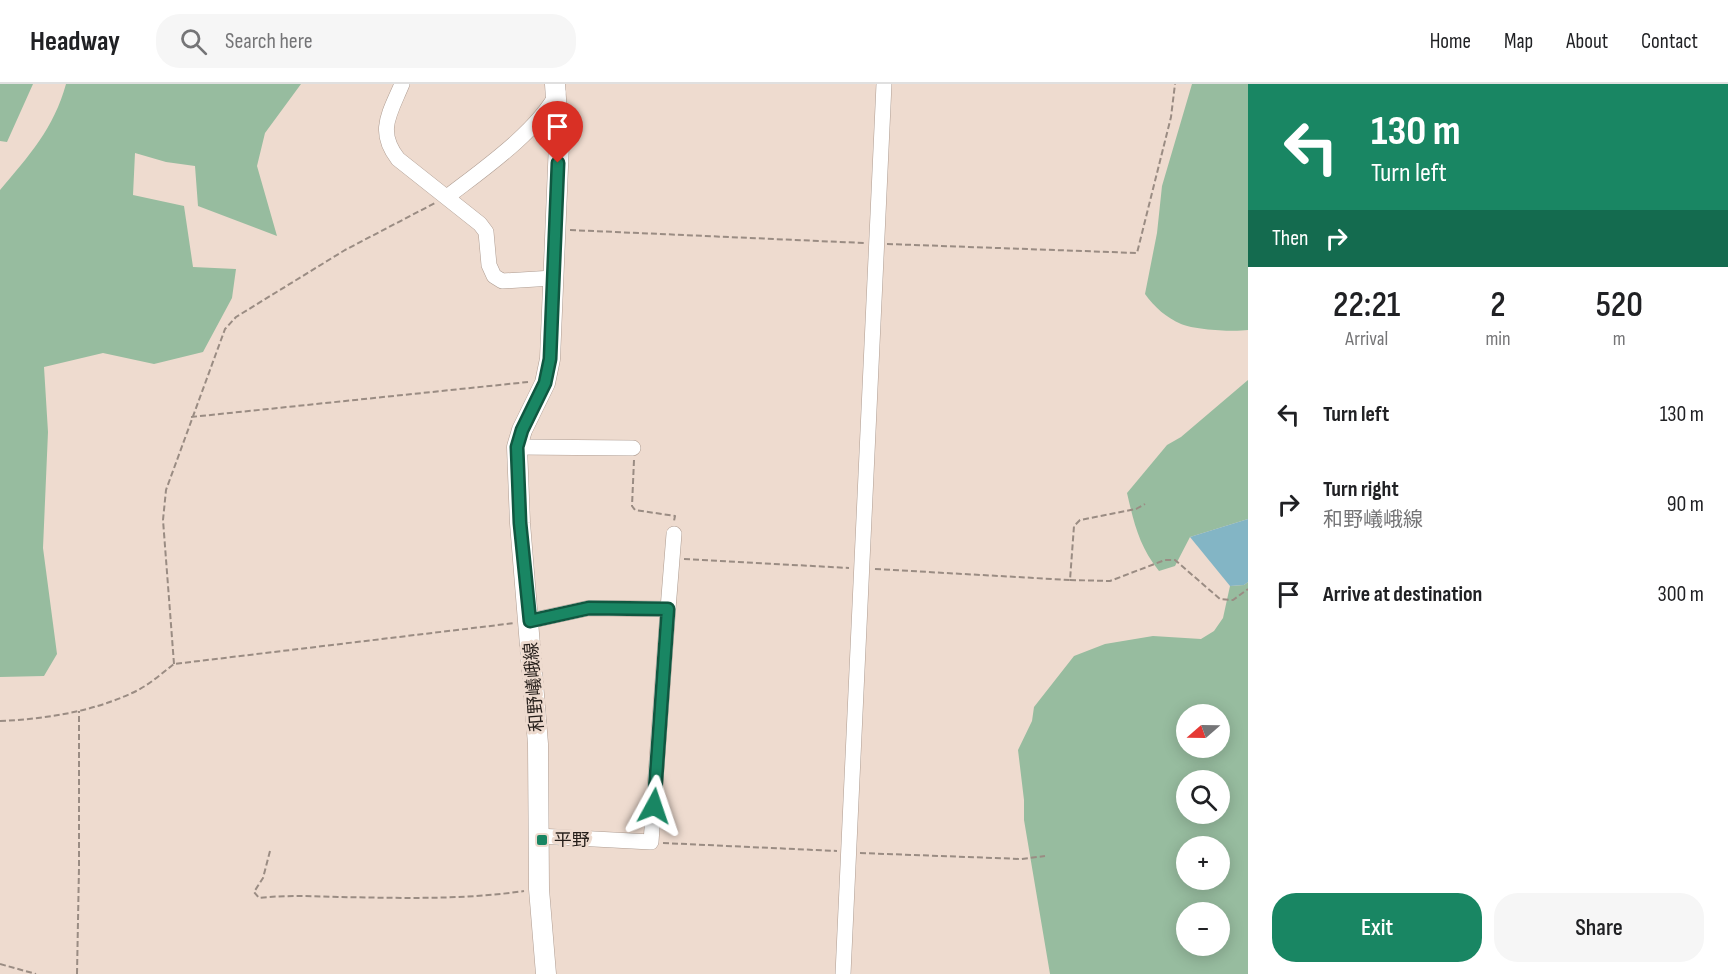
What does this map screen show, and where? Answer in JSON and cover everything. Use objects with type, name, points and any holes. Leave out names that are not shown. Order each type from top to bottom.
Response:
[{"type":"main road","name":"和野嶬峨線","points":[[546,974],[539,889],[538,744],[530,621],[520,523],[517,447],[522,430],[545,383],[550,359],[559,143],[558,88]]},
{"type":"street","points":[[402,84],[387,122],[386,133],[389,147],[398,159],[480,224],[486,232],[489,264],[495,276],[502,281],[553,278]]},
{"type":"street","points":[[843,974],[884,84]]},
{"type":"street","points":[[447,197],[500,157],[542,115],[558,88]]},
{"type":"street","points":[[517,447],[633,448]]},
{"type":"street","points":[[538,836],[651,842],[674,534]]},
{"type":"street","points":[[530,621],[589,608],[668,609]]},
{"type":"path","points":[[555,230],[1137,253],[1171,117],[1176,84]]},
{"type":"path","points":[[174,664],[163,520],[166,489],[225,329],[236,317],[345,250],[447,197]]},
{"type":"path","points":[[191,417],[535,381],[545,383]]},
{"type":"path","points":[[633,448],[632,506],[634,510],[675,516],[674,534]]},
{"type":"path","points":[[1070,579],[1074,526],[1080,520],[1136,509],[1145,504]]},
{"type":"path","points":[[672,559],[1110,581],[1165,560],[1175,560],[1220,599],[1233,600],[1248,589]]},
{"type":"path","points":[[0,722],[32,720],[79,711],[132,693],[174,664],[530,621]]},
{"type":"path","points":[[76,974],[79,711]]},
{"type":"path","points":[[651,842],[1021,859],[1044,856]]},
{"type":"path","points":[[270,851],[262,878],[254,892],[259,898],[286,895],[494,896],[539,889]]},
{"type":"path","points":[[0,964],[36,974]]},
{"type":"green space","points":[[0,84],[33,84],[7,142],[0,141]]},
{"type":"green space","points":[[66,84],[301,84],[265,133],[257,166],[277,236],[198,206],[195,166],[166,162],[135,153],[133,195],[184,206],[193,267],[236,269],[232,298],[203,352],[154,364],[103,353],[44,367],[48,432],[43,548],[57,654],[44,676],[0,677],[0,190],[39,141],[55,114]]},
{"type":"green space","points":[[1192,84],[1248,84],[1248,330],[1214,330],[1181,324],[1161,312],[1145,294],[1157,233],[1162,186]]},
{"type":"green space","points":[[1248,380],[1248,519],[1190,537],[1175,566],[1159,571],[1142,543],[1127,493],[1167,445],[1181,437]]},
{"type":"green space","points":[[1248,582],[1248,974],[1050,974],[1024,820],[1018,750],[1032,721],[1034,707],[1074,656],[1105,644],[1153,636],[1201,639],[1214,631],[1223,618],[1230,586],[1244,585]]},
{"type":"water","points":[[1248,519],[1248,582],[1244,585],[1230,586],[1190,537]]},
{"type":"place","name":"平野","points":[[542,840]]},
{"type":"route","points":[[558,163],[550,359],[545,383],[522,430],[517,447],[520,523],[530,621],[589,608],[668,609],[654,806]]}]
